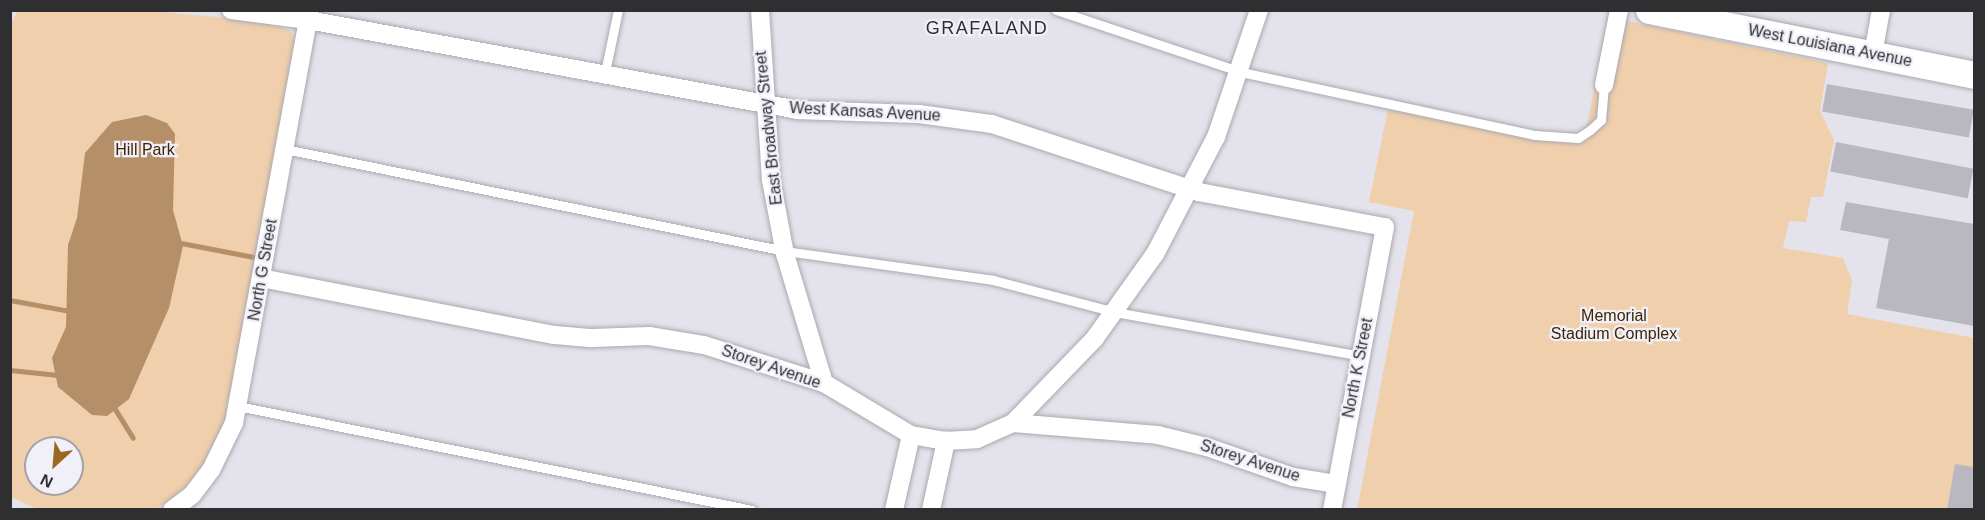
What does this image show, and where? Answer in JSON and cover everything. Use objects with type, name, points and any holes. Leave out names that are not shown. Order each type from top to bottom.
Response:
[{"type":"street","name":"West Kansas Avenue","points":[[231,10],[309,15],[604,76],[764,105],[818,112],[919,114],[992,124],[1190,190],[1385,227]]},
{"type":"street","name":"East Broadway Street","points":[[760,10],[764,105],[771,180],[785,251],[824,383]]},
{"type":"street","points":[[1013,423],[1056,382],[1115,312],[1155,254],[1190,190],[1241,72],[1259,10]]},
{"type":"street","points":[[1604,85],[1619,10]]},
{"type":"street","name":"West Louisiana Avenue","points":[[1649,10],[1974,75]]},
{"type":"street","points":[[1873,54],[1881,10]]},
{"type":"street","name":"North G Street","points":[[172,510],[192,495],[212,470],[230,436],[238,406],[309,15]]},
{"type":"street","name":"North K Street","points":[[1332,510],[1385,227]]},
{"type":"street","name":"Storey Avenue","points":[[261,278],[555,335],[671,338],[731,352],[824,383],[911,435],[946,441],[977,439],[1013,423],[1158,435],[1207,447],[1293,477],[1336,484]]},
{"type":"street","points":[[894,510],[911,435]]},
{"type":"street","points":[[931,510],[946,441]]},
{"type":"lane","points":[[604,76],[618,10]]},
{"type":"lane","points":[[1056,10],[1241,72],[1534,135],[1578,138],[1601,120],[1604,85]]},
{"type":"lane","points":[[285,149],[785,251],[993,280],[1115,312],[1361,356]]},
{"type":"lane","points":[[238,406],[752,510]]},
{"type":"green space","name":"Hill Park","points":[[18,11],[151,11],[261,21],[291,31],[301,61],[224,437],[189,488],[156,509],[37,509],[11,497],[10,25]]},
{"type":"green space","name":"Memorial Stadium Complex","points":[[1607,17],[1828,63],[1820,111],[1834,140],[1823,197],[1811,197],[1806,222],[1789,221],[1783,248],[1843,258],[1852,281],[1847,314],[1974,338],[1974,509],[1357,510],[1414,211],[1369,202],[1388,109],[1584,143]]},
{"type":"shaded area","points":[[146,115],[167,123],[175,134],[173,210],[183,246],[169,308],[129,399],[107,416],[92,415],[58,387],[52,358],[66,327],[68,245],[77,218],[85,153],[112,122]]},
{"type":"building","points":[[1827,84],[1974,110],[1969,137],[1822,112]]},
{"type":"building","points":[[1836,142],[1973,169],[1968,198],[1830,171]]},
{"type":"building","points":[[1846,202],[1974,224],[1974,326],[1876,308],[1889,239],[1840,230]]},
{"type":"building","points":[[1955,464],[1974,467],[1974,510],[1947,510]]},
{"type":"waterway","points":[[176,242],[259,258]]},
{"type":"waterway","points":[[10,300],[70,311]]},
{"type":"waterway","points":[[10,370],[58,375]]},
{"type":"waterway","points":[[114,407],[133,438]]},
{"type":"district","name":"GRAFALAND","points":[[987,28]]}]
